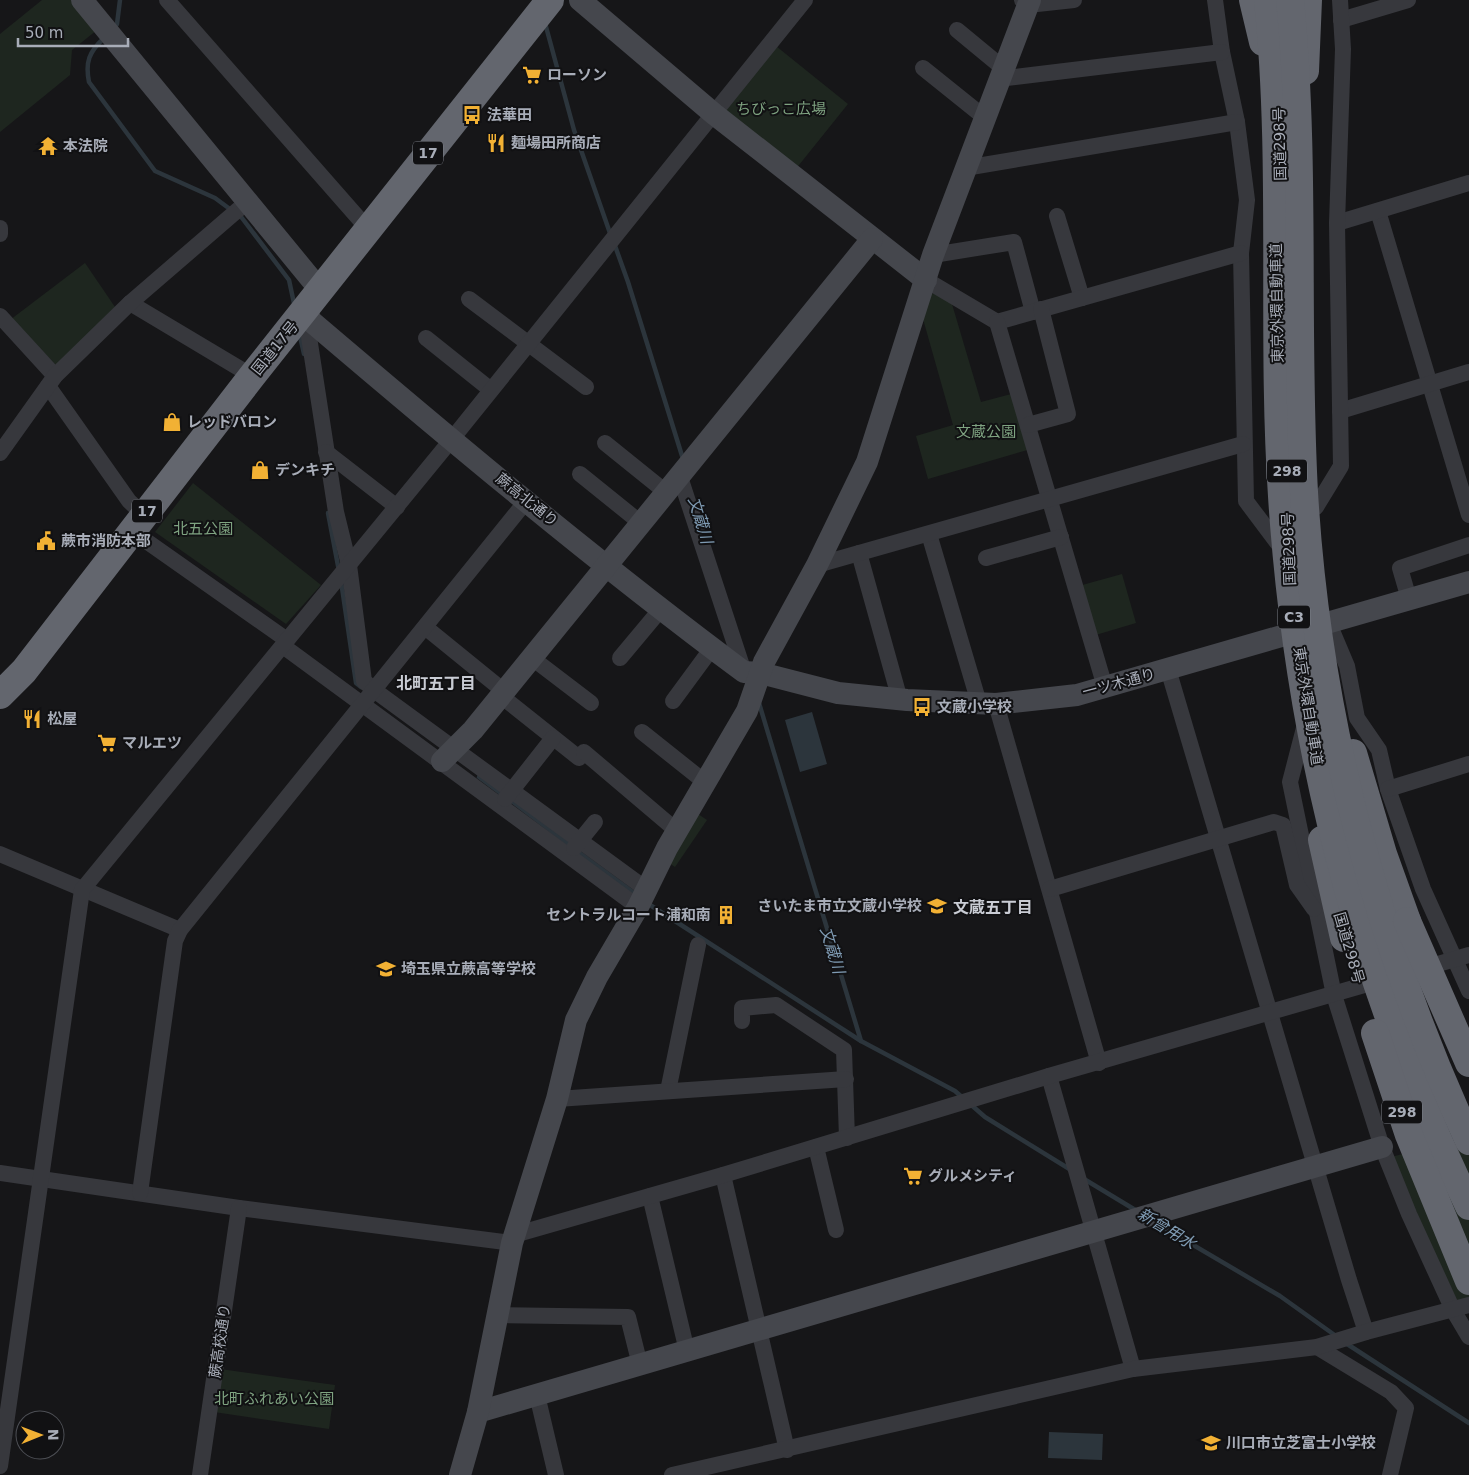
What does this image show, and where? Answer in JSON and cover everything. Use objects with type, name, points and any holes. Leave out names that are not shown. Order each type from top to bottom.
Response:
[{"type":"highway","points":[[1253,0],[1292,109]]},
{"type":"highway","name":"東京外環自動車道","points":[[1268,0],[1274,79],[1278,377],[1282,496],[1302,683],[1329,816],[1347,890],[1379,995],[1422,1103],[1469,1206]]},
{"type":"highway","name":"国道298号","points":[[1272,0],[1278,55],[1292,109],[1316,508],[1328,621],[1342,710],[1382,854],[1407,920],[1468,1062]]},
{"type":"highway","name":"国道298号","points":[[1292,0],[1288,556],[1293,631],[1313,800],[1344,938],[1409,1135],[1468,1280]]},
{"type":"highway","name":"東京外環自動車道","points":[[1292,0],[1299,185],[1301,413],[1304,494],[1311,575],[1326,679],[1347,783],[1375,892],[1404,986],[1447,1094],[1469,1141]]},
{"type":"highway","points":[[1292,109],[1308,0]]},
{"type":"highway","name":"国道17号","points":[[1,692],[24,671],[252,376],[545,7]]},
{"type":"street","name":"蕨高北通り","points":[[82,0],[115,41],[239,209],[312,322],[606,566],[752,679]]},
{"type":"street","points":[[167,0],[368,229]]},
{"type":"street","points":[[580,0],[714,114],[872,239],[926,280],[997,322],[1051,498],[1105,687]]},
{"type":"street","points":[[0,1466],[82,890],[397,507],[805,0]]},
{"type":"street","points":[[460,1475],[478,1412],[513,1239],[557,1099],[576,1020],[597,977],[642,898],[677,831],[747,712],[752,679],[817,565],[867,462],[933,255],[1026,2],[1074,0]]},
{"type":"street","points":[[1214,0],[1222,52],[1238,122],[1247,200],[1241,253],[1243,444],[1246,500],[1288,556]]},
{"type":"street","points":[[1316,508],[1341,466],[1338,223],[1344,49],[1340,0]]},
{"type":"street","points":[[1342,20],[1408,0]]},
{"type":"street","points":[[957,30],[1001,73],[1222,52]]},
{"type":"street","points":[[923,68],[984,117]]},
{"type":"street","points":[[965,168],[1238,122]]},
{"type":"street","points":[[1338,223],[1469,183]]},
{"type":"street","points":[[0,453],[51,381],[130,303],[239,209]]},
{"type":"street","points":[[1378,211],[1469,515]]},
{"type":"street","points":[[1057,216],[1082,298]]},
{"type":"street","points":[[0,228],[0,234]]},
{"type":"street","points":[[449,755],[503,694],[872,239]]},
{"type":"street","points":[[933,255],[1014,242],[1068,414],[1028,425]]},
{"type":"street","points":[[997,322],[1241,253]]},
{"type":"street","points":[[469,299],[586,387]]},
{"type":"street","points":[[130,303],[252,376]]},
{"type":"street","points":[[305,310],[326,452],[347,567],[364,681],[369,696]]},
{"type":"street","points":[[0,316],[51,381],[129,501],[138,523],[285,643],[369,696],[642,898]]},
{"type":"street","points":[[426,338],[491,390]]},
{"type":"street","points":[[1340,411],[1469,372]]},
{"type":"street","points":[[605,443],[680,477],[752,679]]},
{"type":"street","points":[[817,565],[1243,444]]},
{"type":"street","points":[[326,452],[397,507]]},
{"type":"street","points":[[580,474],[642,524]]},
{"type":"street","points":[[140,1193],[175,941],[180,930],[527,500]]},
{"type":"street","points":[[928,534],[1050,889],[1099,1063]]},
{"type":"street","points":[[986,558],[1061,537]]},
{"type":"street","points":[[1409,599],[1400,568],[1469,545]]},
{"type":"street","points":[[859,553],[900,700]]},
{"type":"street","name":"一ツ木通り","points":[[752,679],[838,693],[900,700],[988,704],[1077,695],[1293,631],[1469,582]]},
{"type":"street","points":[[620,658],[661,609]]},
{"type":"street","points":[[1328,621],[1347,666],[1357,718],[1379,750],[1388,789],[1423,889],[1462,957],[1469,991]]},
{"type":"street","points":[[425,627],[553,738],[581,755],[677,831]]},
{"type":"street","points":[[673,701],[712,648]]},
{"type":"street","points":[[532,658],[591,703]]},
{"type":"street","points":[[1168,669],[1349,1280],[1359,1334]]},
{"type":"street","points":[[1304,728],[1290,782],[1334,995],[1382,1147],[1409,1214],[1453,1310],[1469,1337]]},
{"type":"street","points":[[642,732],[706,783]]},
{"type":"street","points":[[506,797],[553,738]]},
{"type":"street","points":[[1388,789],[1469,764]]},
{"type":"street","points":[[575,847],[595,822]]},
{"type":"street","points":[[1050,889],[1274,822],[1283,825],[1297,885],[1316,911]]},
{"type":"street","points":[[0,854],[180,930]]},
{"type":"street","points":[[668,1091],[698,946]]},
{"type":"street","points":[[0,1173],[239,1208],[513,1239],[1049,1076],[1462,957]]},
{"type":"street","points":[[742,1022],[742,1008],[776,1004],[844,1050],[848,1138]]},
{"type":"street","points":[[1049,1076],[1133,1369]]},
{"type":"street","points":[[557,1099],[846,1079]]},
{"type":"street","points":[[816,1147],[836,1230]]},
{"type":"street","points":[[478,1412],[1092,1230],[1382,1147]]},
{"type":"street","points":[[723,1175],[761,1329],[787,1450]]},
{"type":"street","points":[[650,1196],[687,1351]]},
{"type":"street","name":"蕨高校通り","points":[[200,1475],[239,1208]]},
{"type":"street","points":[[672,1475],[696,1472],[1133,1369],[1324,1346],[1359,1334],[1469,1305]]},
{"type":"street","points":[[497,1315],[628,1317],[640,1365]]},
{"type":"street","points":[[1324,1346],[1391,1392],[1406,1408],[1390,1475]]},
{"type":"street","points":[[537,1395],[556,1475]]},
{"type":"green space","points":[[42,0],[73,0],[97,30],[72,50],[70,75],[0,132],[0,34]]},
{"type":"green space","name":"ちびっこ広場","points":[[771,42],[848,104],[791,175],[714,114]]},
{"type":"green space","points":[[85,263],[115,307],[58,367],[10,320]]},
{"type":"green space","name":"文蔵公園","points":[[936,293],[952,304],[981,402],[1015,393],[1031,449],[928,479],[916,436],[953,425],[923,319],[929,294]]},
{"type":"green space","name":"北五公園","points":[[193,483],[321,585],[286,624],[155,532]]},
{"type":"green space","points":[[1122,574],[1136,623],[1089,637],[1075,587]]},
{"type":"green space","points":[[695,812],[707,820],[675,867],[666,861]]},
{"type":"green space","points":[[1469,1137],[1469,1305],[1453,1310],[1387,1158]]},
{"type":"green space","name":"北町ふれあい公園","points":[[220,1369],[335,1385],[329,1429],[214,1412]]},
{"type":"shaded area","points":[[812,712],[827,764],[800,772],[785,720]]},
{"type":"shaded area","points":[[1049,1432],[1103,1434],[1102,1460],[1048,1458]]},
{"type":"waterway","points":[[113,29],[117,24],[120,0]]},
{"type":"waterway","name":"文蔵川","points":[[545,23],[574,130],[611,236]]},
{"type":"waterway","points":[[104,38],[89,58],[89,82],[155,171],[215,198],[242,218],[289,280],[295,308]]},
{"type":"waterway","name":"文蔵川","points":[[614,243],[683,459]]},
{"type":"waterway","points":[[299,332],[304,354]]},
{"type":"waterway","points":[[328,513],[339,571]]},
{"type":"waterway","points":[[341,581],[356,683],[361,687]]},
{"type":"waterway","name":"文蔵川","points":[[759,703],[861,1041]]},
{"type":"waterway","points":[[479,777],[503,795]]},
{"type":"waterway","points":[[509,799],[571,846]]},
{"type":"waterway","points":[[577,851],[637,895]]},
{"type":"waterway","points":[[647,903],[861,1041],[955,1091],[963,1098]]},
{"type":"waterway","name":"新曾用水","points":[[969,1103],[985,1117],[1071,1170]]},
{"type":"waterway","name":"新曾用水","points":[[1084,1179],[1137,1211]]},
{"type":"waterway","name":"新曾用水","points":[[1154,1222],[1280,1296],[1336,1336]]},
{"type":"waterway","name":"新曾用水","points":[[1344,1342],[1469,1423]]},
{"type":"place","name":"ローソン","points":[[532,75]]},
{"type":"place","name":"法華田","points":[[472,115]]},
{"type":"place","name":"麺場田所商店","points":[[496,143]]},
{"type":"place","name":"本法院","points":[[48,146]]},
{"type":"place","name":"レッドバロン","points":[[172,422]]},
{"type":"place","name":"デンキチ","points":[[260,470]]},
{"type":"place","name":"蕨市消防本部","points":[[46,541]]},
{"type":"place","name":"文蔵小学校","points":[[922,707]]},
{"type":"place","name":"松屋","points":[[32,719]]},
{"type":"place","name":"マルエツ","points":[[107,743]]},
{"type":"place","name":"さいたま市立文蔵小学校","points":[[937,906]]},
{"type":"place","name":"セントラルコート浦和南","points":[[726,915]]},
{"type":"place","name":"埼玉県立蕨高等学校","points":[[386,969]]},
{"type":"place","name":"グルメシティ","points":[[913,1176]]},
{"type":"place","name":"川口市立芝富士小学校","points":[[1211,1443]]},
{"type":"district","name":"北町五丁目","points":[[436,683]]},
{"type":"district","name":"文蔵五丁目","points":[[993,907]]}]
